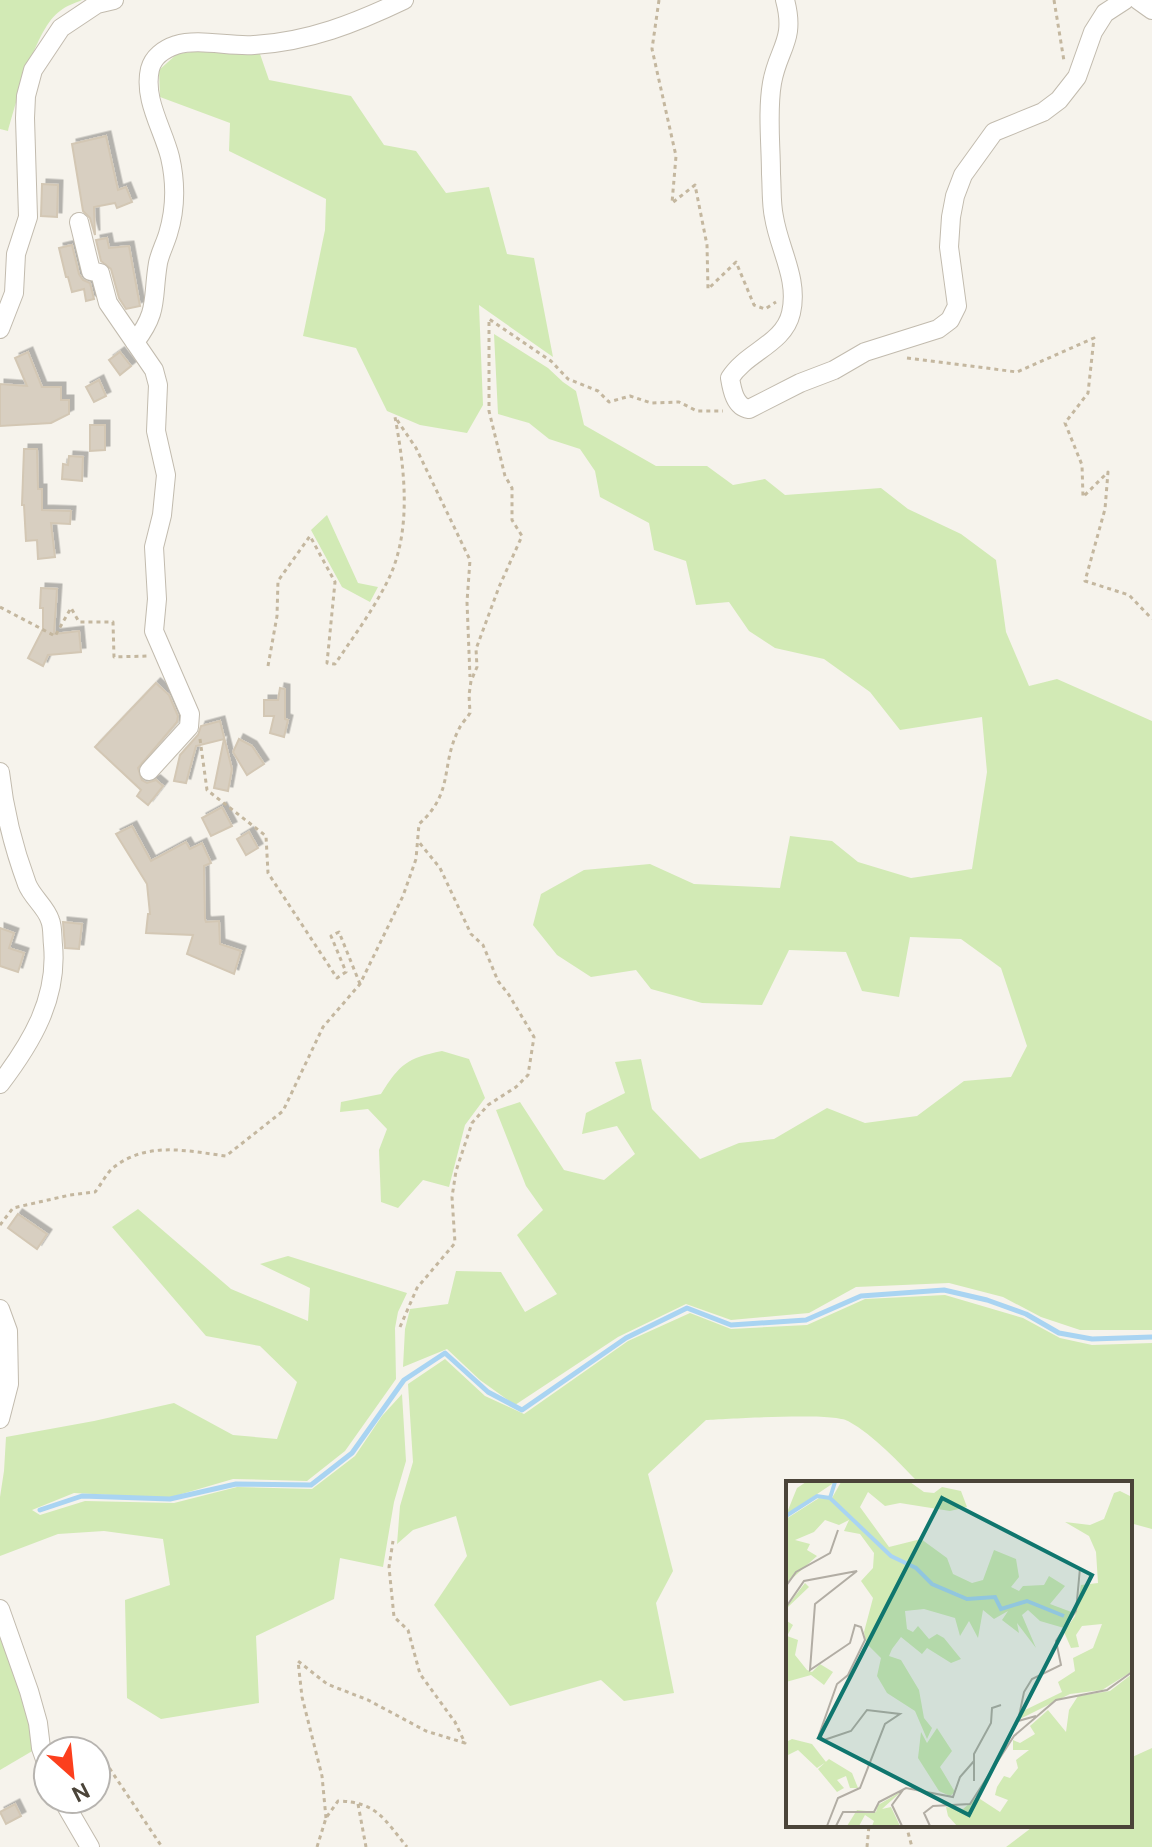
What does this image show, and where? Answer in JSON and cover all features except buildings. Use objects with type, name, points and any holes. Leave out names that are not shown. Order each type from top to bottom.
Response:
[{"type":"street","points":[[0,329],[14,293],[16,254],[28,217],[25,118],[26,96],[33,70],[61,28],[97,4],[114,0]]},
{"type":"street","points":[[135,342],[148,325],[154,310],[158,260],[168,234],[176,186],[150,91],[150,70],[156,56],[175,45],[290,43],[349,25],[404,0]]},
{"type":"street","points":[[785,0],[789,19],[787,39],[772,81],[771,177],[773,216],[793,292],[787,325],[778,337],[747,358],[730,378],[737,402],[749,409],[865,352],[938,329],[950,320],[957,306],[949,247],[951,217],[963,175],[994,132],[1043,112],[1059,100],[1077,77],[1093,32],[1105,13],[1125,0]]},
{"type":"street","points":[[1138,0],[1152,10]]},
{"type":"street","points":[[79,222],[91,271],[100,273],[108,303],[154,370],[158,385],[156,431],[166,475],[162,515],[154,547],[157,599],[154,631],[191,721],[149,771]]},
{"type":"street","points":[[0,772],[3,797],[28,888],[50,919],[54,956],[53,983],[39,1025],[0,1084]]},
{"type":"street","points":[[0,1309],[8,1331],[9,1384],[0,1419]]},
{"type":"street","points":[[0,1609],[29,1691],[39,1735]]},
{"type":"street","points":[[71,1815],[90,1847]]},
{"type":"path","points":[[659,0],[652,49],[676,156],[672,203],[695,185],[707,245],[708,289],[736,262],[754,305],[765,309],[793,292]]},
{"type":"path","points":[[1054,0],[1064,61]]},
{"type":"path","points":[[471,681],[477,667],[476,649],[522,536],[512,520],[512,488],[505,476],[489,411],[489,319],[551,361],[568,379],[598,391],[609,402],[630,396],[651,403],[679,402],[697,411],[723,411],[737,402]]},
{"type":"path","points":[[901,357],[1017,372],[1094,338],[1088,393],[1065,423],[1082,465],[1083,497],[1108,472],[1105,509],[1085,581],[1129,595],[1152,619]]},
{"type":"path","points":[[0,1225],[13,1208],[95,1192],[113,1167],[151,1149],[226,1156],[283,1111],[323,1027],[360,984],[403,896],[416,859],[419,824],[433,811],[444,788],[458,729],[470,713],[467,644],[470,560],[416,448],[395,417],[405,512],[398,549],[386,585],[335,664],[327,663],[335,582],[310,536],[278,581],[277,616],[268,666]]},
{"type":"path","points":[[0,607],[55,636],[71,608],[79,622],[113,622],[114,657],[163,656]]},
{"type":"path","points":[[191,721],[198,722],[207,790],[266,836],[268,873],[337,978],[346,972],[331,936],[339,932],[360,984]]},
{"type":"path","points":[[400,1327],[417,1288],[455,1243],[452,1197],[456,1171],[472,1123],[488,1105],[528,1075],[534,1037],[498,981],[483,945],[471,934],[440,868],[418,841]]},
{"type":"path","points":[[326,1818],[322,1776],[304,1709],[298,1661],[327,1684],[368,1700],[426,1731],[465,1743],[449,1713],[420,1674],[408,1630],[394,1617],[389,1567],[393,1541]]},
{"type":"path","points":[[112,1772],[162,1847]]},
{"type":"path","points":[[317,1847],[326,1818],[338,1801],[358,1802],[376,1810],[407,1847]]},
{"type":"path","points":[[358,1802],[366,1847]]},
{"type":"path","points":[[867,1847],[869,1827]]},
{"type":"path","points":[[907,1827],[912,1847]]},
{"type":"green space","points":[[0,0],[82,0],[60,11],[43,33],[28,66],[8,131],[0,129]]},
{"type":"green space","points":[[199,51],[260,54],[269,80],[351,96],[384,145],[416,151],[446,193],[489,187],[507,254],[534,258],[553,357],[479,305],[483,405],[467,433],[420,425],[387,411],[356,348],[303,336],[325,230],[326,199],[229,151],[230,123],[160,97],[159,70],[177,54]]},
{"type":"green space","points":[[494,334],[548,368],[576,391],[584,425],[656,466],[707,466],[733,485],[765,479],[785,495],[881,488],[908,509],[961,534],[996,560],[1006,632],[1029,686],[1057,679],[1152,721],[1152,1330],[1080,1330],[1041,1317],[1003,1297],[949,1283],[856,1287],[809,1313],[731,1320],[686,1304],[618,1337],[515,1405],[480,1380],[447,1349],[403,1367],[405,1329],[410,1309],[448,1304],[456,1271],[501,1272],[525,1312],[557,1294],[517,1235],[543,1210],[526,1186],[496,1110],[520,1102],[564,1170],[604,1180],[635,1154],[617,1126],[582,1134],[586,1113],[625,1093],[615,1062],[641,1059],[652,1109],[700,1159],[739,1143],[774,1139],[827,1108],[865,1123],[917,1116],[964,1081],[1011,1077],[1027,1046],[1001,968],[961,939],[910,937],[899,997],[862,991],[846,952],[789,950],[762,1005],[702,1003],[651,989],[636,970],[591,977],[557,955],[533,925],[541,894],[584,870],[650,864],[694,884],[780,888],[790,836],[832,841],[858,862],[911,878],[972,869],[987,772],[982,717],[900,730],[870,692],[824,659],[775,648],[749,631],[729,602],[696,605],[686,561],[654,550],[649,523],[600,497],[595,471],[580,449],[549,439],[529,423],[498,414]]},
{"type":"green space","points":[[327,515],[358,583],[378,587],[370,602],[342,587],[311,530]]},
{"type":"green space","points":[[442,1051],[469,1059],[485,1098],[465,1125],[449,1187],[423,1180],[398,1208],[381,1202],[379,1150],[387,1129],[368,1109],[340,1112],[341,1102],[381,1094],[406,1064],[420,1056]]},
{"type":"green space","points":[[138,1209],[231,1289],[308,1321],[310,1288],[260,1264],[288,1256],[407,1293],[395,1328],[396,1379],[345,1451],[307,1481],[233,1479],[168,1498],[74,1493],[32,1510],[40,1515],[85,1501],[174,1503],[237,1487],[312,1489],[355,1456],[382,1416],[402,1394],[406,1461],[394,1502],[383,1567],[340,1558],[334,1599],[256,1636],[259,1703],[161,1719],[127,1698],[125,1600],[170,1585],[163,1539],[104,1531],[58,1534],[0,1556],[0,1497],[6,1437],[174,1403],[233,1435],[277,1439],[297,1382],[260,1346],[206,1336],[112,1227]]},
{"type":"green space","points":[[945,1295],[1023,1318],[1060,1338],[1092,1345],[1152,1343],[1152,1529],[1132,1524],[1132,1481],[917,1481],[877,1442],[858,1427],[838,1418],[802,1416],[706,1420],[648,1474],[673,1571],[656,1603],[674,1693],[624,1701],[601,1680],[510,1706],[434,1605],[467,1556],[456,1516],[413,1530],[397,1544],[400,1506],[413,1462],[408,1384],[445,1359],[485,1396],[524,1414],[628,1341],[690,1313],[731,1329],[807,1325],[865,1299]]},
{"type":"green space","points":[[0,1638],[24,1698],[32,1751],[0,1770]]},
{"type":"green space","points":[[1152,1748],[1152,1847],[1006,1847],[1032,1827],[1132,1827],[1132,1757]]},
{"type":"waterway","points":[[40,1510],[82,1496],[170,1499],[236,1484],[311,1485],[352,1453],[404,1380],[445,1353],[488,1392],[522,1410],[626,1338],[687,1308],[731,1325],[806,1320],[861,1296],[944,1290],[987,1300],[1026,1314],[1059,1333],[1092,1339],[1152,1337]]}]
